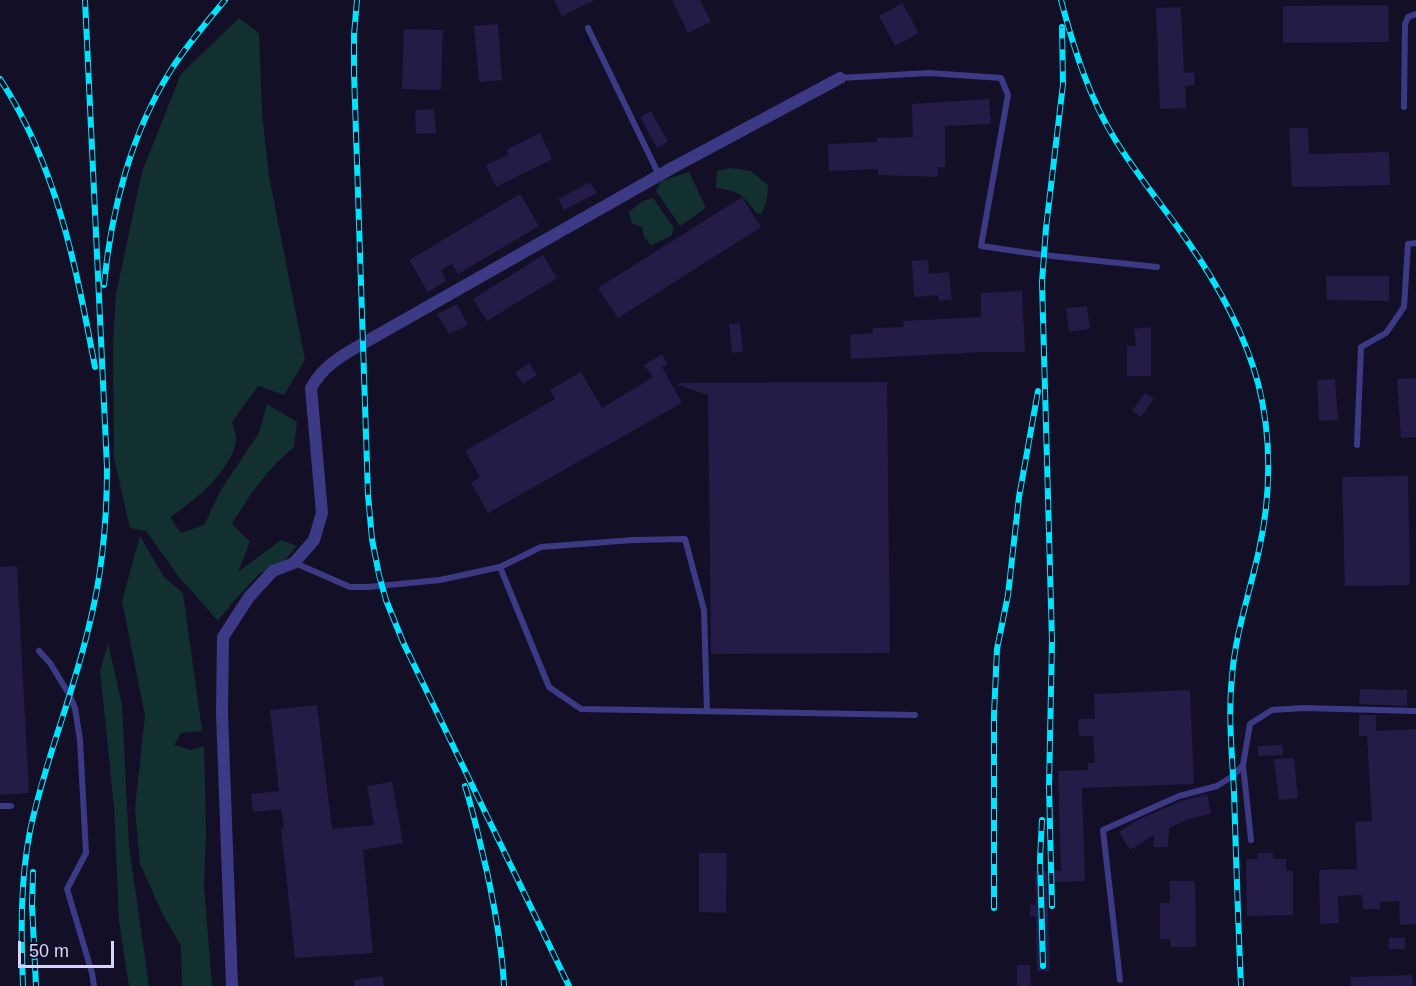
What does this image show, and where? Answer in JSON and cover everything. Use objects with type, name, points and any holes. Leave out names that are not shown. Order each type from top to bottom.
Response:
[{"type":"street","points":[[232,986],[223,725],[223,637],[249,597],[273,571],[294,563],[314,540],[322,513],[310,388],[318,374],[331,362],[659,175],[840,78]]},
{"type":"lane","points":[[1404,107],[1405,24],[1408,17],[1416,14]]},
{"type":"lane","points":[[588,28],[659,175]]},
{"type":"lane","points":[[840,78],[929,74],[1001,78],[1008,95],[981,246],[1157,267]]},
{"type":"lane","points":[[1357,445],[1361,346],[1386,333],[1404,307],[1408,244],[1416,243]]},
{"type":"lane","points":[[294,563],[340,584],[358,588],[440,580],[500,567],[541,547],[633,540],[685,539],[704,610],[706,711]]},
{"type":"lane","points":[[500,567],[549,687],[581,709],[915,715]]},
{"type":"lane","points":[[39,651],[55,671],[75,708],[81,750],[86,853],[67,889],[94,986]]},
{"type":"lane","points":[[1251,840],[1243,765],[1250,724],[1272,710],[1304,708],[1416,711]]},
{"type":"lane","points":[[1120,980],[1103,830],[1179,796],[1217,786],[1233,776],[1243,765]]},
{"type":"lane","points":[[0,806],[11,806]]},
{"type":"green space","points":[[239,18],[259,33],[262,112],[269,176],[305,360],[284,395],[258,386],[232,422],[236,441],[227,463],[200,494],[170,517],[181,533],[204,525],[221,490],[259,433],[267,404],[297,422],[294,447],[260,482],[232,524],[250,542],[238,572],[281,540],[297,546],[283,562],[260,573],[218,621],[179,577],[146,531],[130,528],[114,458],[113,346],[116,294],[142,172],[181,74]]},
{"type":"green space","points":[[731,168],[751,171],[768,185],[767,199],[762,213],[757,214],[744,198],[736,193],[716,188],[717,171]]},
{"type":"green space","points":[[689,172],[706,208],[680,226],[656,191],[661,181]]},
{"type":"green space","points":[[653,198],[674,228],[671,236],[651,245],[644,237],[642,227],[632,223],[629,212],[643,201]]},
{"type":"green space","points":[[140,536],[164,577],[183,593],[202,731],[181,733],[174,745],[191,750],[204,746],[206,832],[204,886],[212,986],[182,986],[181,946],[163,915],[140,864],[135,808],[145,716],[122,601]]},
{"type":"green space","points":[[108,643],[122,705],[129,846],[149,986],[129,986],[119,921],[114,806],[100,671]]},
{"type":"building","points":[[554,0],[595,0],[562,16]]},
{"type":"building","points":[[672,0],[700,0],[711,22],[688,33]]},
{"type":"building","points":[[902,3],[919,33],[895,46],[879,16]]},
{"type":"building","points":[[1388,5],[1389,42],[1283,43],[1283,6]]},
{"type":"building","points":[[1181,7],[1184,73],[1194,72],[1195,85],[1185,86],[1186,108],[1160,109],[1156,8]]},
{"type":"building","points":[[498,24],[502,80],[479,82],[474,26]]},
{"type":"building","points":[[404,29],[443,30],[441,90],[402,89]]},
{"type":"building","points":[[989,99],[991,124],[945,126],[945,167],[938,167],[938,177],[878,175],[878,169],[829,171],[828,144],[877,142],[877,138],[913,137],[912,104]]},
{"type":"building","points":[[434,109],[436,133],[416,134],[415,110]]},
{"type":"building","points":[[651,111],[668,142],[657,148],[640,117]]},
{"type":"building","points":[[1289,128],[1308,128],[1309,154],[1389,152],[1390,185],[1292,187]]},
{"type":"building","points":[[540,133],[551,160],[496,187],[486,165],[509,154],[506,150]]},
{"type":"building","points":[[590,182],[597,193],[564,210],[558,199]]},
{"type":"building","points":[[520,194],[539,226],[458,274],[452,264],[441,270],[446,281],[428,292],[409,260]]},
{"type":"building","points":[[742,197],[761,227],[618,318],[598,288]]},
{"type":"building","points":[[543,255],[557,278],[487,321],[473,299]]},
{"type":"building","points":[[928,260],[929,274],[949,272],[952,300],[939,301],[938,295],[914,297],[912,261]]},
{"type":"building","points":[[1326,276],[1389,276],[1389,301],[1327,300]]},
{"type":"building","points":[[1022,291],[1025,352],[851,359],[850,335],[873,333],[873,328],[904,327],[903,321],[981,317],[981,293]]},
{"type":"building","points":[[457,304],[468,325],[449,334],[437,314]]},
{"type":"building","points":[[1087,306],[1090,329],[1069,332],[1066,308]]},
{"type":"building","points":[[740,323],[743,352],[732,353],[729,324]]},
{"type":"building","points":[[1151,327],[1151,376],[1127,376],[1127,346],[1136,346],[1134,329]]},
{"type":"building","points":[[662,354],[668,364],[662,367],[682,403],[488,513],[471,483],[480,477],[465,451],[555,399],[550,390],[581,372],[602,408],[653,377],[644,365]]},
{"type":"building","points":[[529,363],[537,375],[523,384],[515,373]]},
{"type":"building","points":[[1416,378],[1416,437],[1401,438],[1397,379]]},
{"type":"building","points":[[1335,379],[1338,420],[1319,421],[1317,380]]},
{"type":"building","points":[[887,382],[890,653],[711,654],[708,395],[678,385],[678,383]]},
{"type":"building","points":[[1145,393],[1154,399],[1141,417],[1132,411]]},
{"type":"building","points":[[1408,476],[1410,585],[1345,586],[1342,477]]},
{"type":"building","points":[[17,566],[29,793],[0,795],[0,567]]},
{"type":"building","points":[[1360,689],[1407,690],[1407,706],[1359,704]]},
{"type":"building","points":[[1190,690],[1194,784],[1082,788],[1085,881],[1047,882],[1050,971],[1037,971],[1036,916],[1030,916],[1030,905],[1036,905],[1035,871],[1061,871],[1058,771],[1088,770],[1088,763],[1095,763],[1093,736],[1079,736],[1078,719],[1095,719],[1094,694]]},
{"type":"building","points":[[317,705],[332,829],[374,825],[367,786],[392,782],[403,843],[363,850],[373,953],[295,958],[281,829],[284,828],[281,809],[253,812],[251,794],[279,791],[270,710]]},
{"type":"building","points":[[1359,715],[1376,715],[1376,731],[1416,729],[1416,924],[1400,925],[1399,901],[1380,902],[1380,909],[1363,909],[1362,895],[1338,896],[1339,923],[1320,924],[1319,870],[1357,869],[1355,822],[1372,821],[1367,736],[1359,736]]},
{"type":"building","points":[[1282,745],[1283,755],[1258,756],[1258,746]]},
{"type":"building","points":[[1294,758],[1298,798],[1279,800],[1274,759]]},
{"type":"building","points":[[1207,794],[1211,814],[1188,819],[1169,828],[1168,847],[1154,847],[1154,835],[1130,850],[1119,832],[1138,820],[1181,801]]},
{"type":"building","points":[[699,853],[727,853],[726,913],[699,912]]},
{"type":"building","points":[[1258,853],[1273,853],[1273,859],[1286,859],[1286,871],[1293,871],[1293,915],[1247,916],[1246,859],[1258,859]]},
{"type":"building","points":[[1170,881],[1195,881],[1196,947],[1171,947],[1170,939],[1160,939],[1160,903],[1170,903]]},
{"type":"building","points":[[1389,938],[1405,938],[1405,949],[1389,949]]},
{"type":"building","points":[[1017,965],[1030,965],[1031,986],[1017,986]]},
{"type":"building","points":[[1412,975],[1413,986],[1351,986],[1351,977]]},
{"type":"building","points":[[383,976],[384,986],[354,986],[354,980]]},
{"type":"railway","points":[[23,986],[23,889],[30,831],[93,610],[103,549],[106,508],[107,467],[85,0]]},
{"type":"railway","points":[[104,285],[118,201],[125,173],[145,120],[171,70],[225,0]]},
{"type":"railway","points":[[357,0],[354,73],[368,495],[372,539],[379,575],[386,600],[403,642],[569,986]]},
{"type":"railway","points":[[1061,0],[1077,55],[1106,125],[1219,290],[1245,345],[1263,403],[1268,445],[1266,509],[1259,550],[1236,645],[1230,706],[1241,986]]},
{"type":"railway","points":[[1052,906],[1049,787],[1052,641],[1042,282],[1063,84],[1062,27]]},
{"type":"railway","points":[[0,79],[20,112],[36,147],[62,218],[95,367]]},
{"type":"railway","points":[[994,908],[994,715],[997,649],[1008,595],[1019,497],[1038,391]]},
{"type":"railway","points":[[465,786],[493,900],[504,986]]},
{"type":"railway","points":[[1042,820],[1040,859],[1043,966]]},
{"type":"railway","points":[[33,872],[32,905],[36,986]]}]
